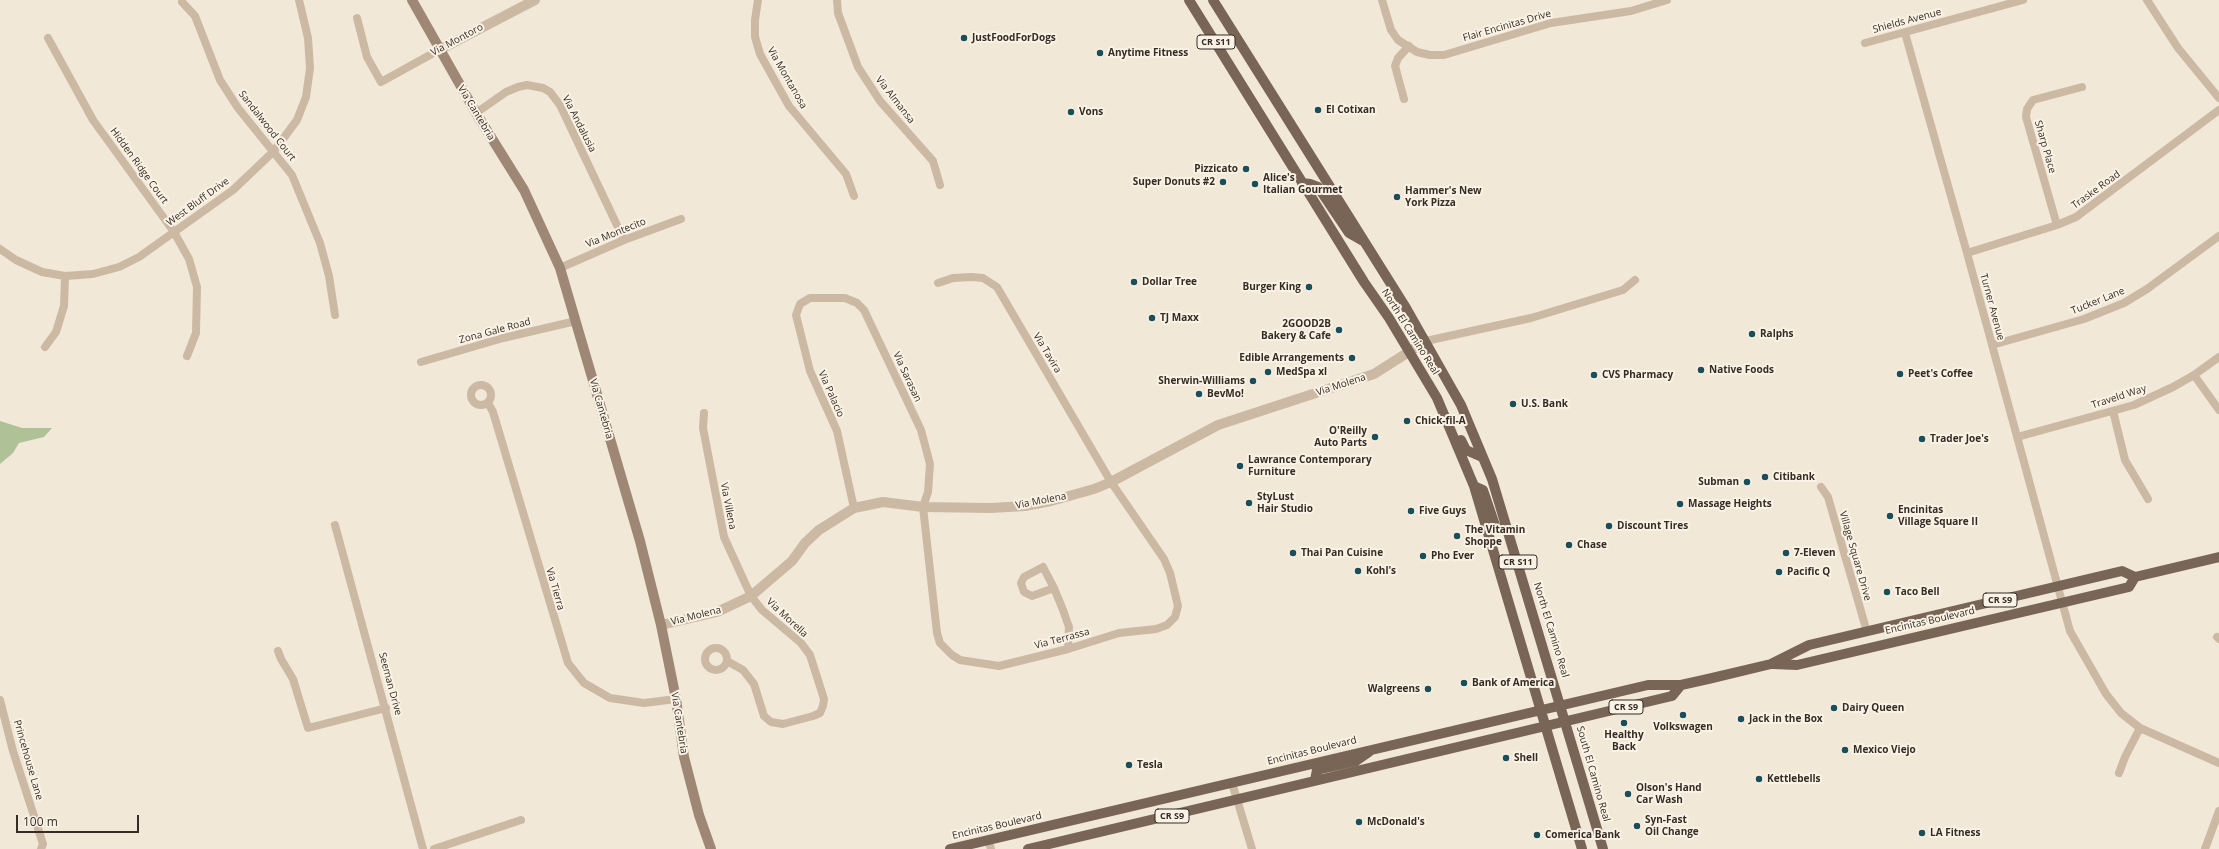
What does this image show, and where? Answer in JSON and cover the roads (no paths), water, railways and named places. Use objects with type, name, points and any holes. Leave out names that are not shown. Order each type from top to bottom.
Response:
[{"type":"main road","name":"Via Cantebria","points":[[412,0],[476,113],[524,190],[560,268],[640,541],[661,625],[676,699],[684,757],[699,815],[711,849]]},
{"type":"main road","name":"North El Camino Real","points":[[1189,0],[1302,184],[1410,352],[1430,387],[1474,486],[1541,710]]},
{"type":"main road","name":"North El Camino Real","points":[[1213,0],[1426,342],[1461,405],[1492,479],[1561,705]]},
{"type":"main road","points":[[1302,184],[1310,184],[1318,187],[1349,233],[1364,241]]},
{"type":"main road","points":[[1430,387],[1442,398],[1466,450],[1482,457]]},
{"type":"main road","points":[[1474,486],[1483,490],[1496,528],[1508,530]]},
{"type":"main road","name":"Encinitas Boulevard","points":[[950,849],[989,844],[1375,748],[1648,685],[1681,685],[1771,664],[1810,645],[2122,571],[2135,577],[2219,557]]},
{"type":"main road","name":"Encinitas Boulevard","points":[[1771,664],[1798,665],[2129,587],[2135,577]]},
{"type":"main road","name":"Encinitas Boulevard","points":[[1028,849],[1672,696],[1681,685]]},
{"type":"main road","name":"South El Camino Real","points":[[1561,705],[1603,849]]},
{"type":"main road","name":"CR S11","points":[[1541,710],[1545,726]]},
{"type":"main road","points":[[1545,726],[1582,849]]},
{"type":"main road","points":[[1315,780],[1317,770],[1356,761],[1375,748]]},
{"type":"street","name":"West Bluff Drive","points":[[0,249],[16,260],[42,272],[65,276],[93,274],[119,267],[139,257],[233,190],[274,151],[297,120],[306,97],[309,82],[308,38],[299,0]]},
{"type":"street","name":"Via Montoro","points":[[357,18],[367,57],[381,82],[535,0]]},
{"type":"street","name":"Via Montanosa","points":[[758,0],[755,20],[755,37],[760,54],[790,106],[846,174],[854,196]]},
{"type":"street","name":"Via Almansa","points":[[837,0],[838,13],[858,67],[880,101],[933,161],[940,184]]},
{"type":"street","name":"Flair Encinitas Drive","points":[[1382,0],[1391,30],[1398,40],[1417,52],[1430,55],[1444,55],[1551,23],[1631,11],[1667,0]]},
{"type":"street","name":"Shields Avenue","points":[[1865,43],[2023,0]]},
{"type":"street","points":[[2147,0],[2178,48],[2219,98]]},
{"type":"street","name":"Sandalwood Court","points":[[182,2],[195,16],[220,80],[238,108],[292,175],[320,243],[329,276],[335,315]]},
{"type":"street","name":"Turner Avenue","points":[[1905,33],[1967,253],[2070,631],[2106,694],[2121,713],[2140,728],[2219,763]]},
{"type":"street","name":"Hidden Ridge Court","points":[[48,38],[93,120],[174,232],[189,259],[197,287],[196,333],[187,356]]},
{"type":"street","points":[[1404,100],[1395,66],[1398,58],[1409,46]]},
{"type":"street","name":"Via Andalusia","points":[[476,113],[506,92],[518,87],[527,85],[544,88],[550,92],[560,105],[624,240]]},
{"type":"street","name":"Sharp Place","points":[[2057,226],[2026,117],[2027,110],[2034,100],[2082,87]]},
{"type":"street","name":"Traske Road","points":[[1967,253],[2057,226],[2090,208],[2219,110]]},
{"type":"street","name":"Via Montecito","points":[[560,268],[624,240],[681,219]]},
{"type":"street","name":"Tucker Lane","points":[[1992,345],[2084,319],[2124,303],[2147,289],[2219,236]]},
{"type":"street","points":[[45,347],[56,332],[64,306],[65,276]]},
{"type":"street","name":"Via Tavira","points":[[938,283],[953,278],[971,277],[983,278],[997,287],[1111,482]]},
{"type":"street","name":"North El Camino Real","points":[[1426,342],[1531,318],[1623,290],[1635,280]]},
{"type":"street","name":"Via Palacio","points":[[814,298],[810,298],[800,304],[796,315],[810,371],[837,431],[854,508]]},
{"type":"street","name":"Via Sarasan","points":[[814,298],[845,298],[857,303],[864,310],[921,430],[930,464],[928,492],[923,507]]},
{"type":"street","name":"Zona Gale Road","points":[[420,362],[503,338],[576,321]]},
{"type":"street","name":"Via Molena","points":[[661,625],[717,612],[751,596],[792,561],[805,543],[819,530],[854,508],[883,502],[923,507],[991,508],[1026,506],[1051,501],[1111,482],[1218,425],[1374,374],[1426,342]]},
{"type":"street","name":"Traveld Way","points":[[2017,437],[2134,405],[2173,387],[2194,375],[2219,357]]},
{"type":"street","points":[[2194,375],[2219,410]]},
{"type":"street","name":"Via Tierra","points":[[488,403],[493,412],[568,663],[584,683],[610,698],[644,703],[676,699]]},
{"type":"street","points":[[2112,411],[2125,460],[2148,499]]},
{"type":"street","name":"Via Villena","points":[[704,413],[703,428],[724,537],[751,596]]},
{"type":"street","name":"Via Terrassa","points":[[923,507],[937,633],[940,643],[960,660],[999,666],[1068,649],[1119,633],[1167,625],[1175,617],[1178,606],[1170,573],[1164,559],[1111,482]]},
{"type":"street","name":"Village Square Drive","points":[[1821,487],[1828,497],[1867,632]]},
{"type":"street","name":"Seeman Drive","points":[[335,525],[386,708],[423,849]]},
{"type":"street","points":[[1054,588],[1064,610],[1069,627],[1068,649]]},
{"type":"street","name":"Via Morella","points":[[727,661],[743,670],[754,684],[764,716],[771,722],[783,724],[820,713],[824,699],[810,655],[801,643],[762,610],[751,596]]},
{"type":"street","points":[[278,652],[280,659],[293,679],[308,728],[386,708]]},
{"type":"street","name":"Princehouse Lane","points":[[0,700],[13,751],[43,844],[41,849]]},
{"type":"street","points":[[2119,773],[2125,757],[2140,728]]},
{"type":"street","points":[[1232,783],[1252,849]]},
{"type":"street","points":[[2205,849],[2219,811]]},
{"type":"street","points":[[434,849],[521,820]]},
{"type":"place","name":"JustFoodForDogs","points":[[964,38]]},
{"type":"place","name":"Anytime Fitness","points":[[1100,53]]},
{"type":"place","name":"El Cotixan","points":[[1318,110]]},
{"type":"place","name":"Vons","points":[[1071,112]]},
{"type":"place","name":"Pizzicato","points":[[1246,169]]},
{"type":"place","name":"Super Donuts #2","points":[[1223,182]]},
{"type":"place","name":"Alice's Italian Gourmet","points":[[1255,184]]},
{"type":"place","name":"Hammer's New York Pizza","points":[[1397,197]]},
{"type":"place","name":"Dollar Tree","points":[[1134,282]]},
{"type":"place","name":"Burger King","points":[[1309,287]]},
{"type":"place","name":"TJ Maxx","points":[[1152,318]]},
{"type":"place","name":"2GOOD2B Bakery & Cafe","points":[[1339,330]]},
{"type":"place","name":"Ralphs","points":[[1752,334]]},
{"type":"place","name":"Edible Arrangements","points":[[1352,358]]},
{"type":"place","name":"Native Foods","points":[[1701,370]]},
{"type":"place","name":"MedSpa xl","points":[[1268,372]]},
{"type":"place","name":"Peet's Coffee","points":[[1900,374]]},
{"type":"place","name":"CVS Pharmacy","points":[[1594,375]]},
{"type":"place","name":"Sherwin-Williams","points":[[1253,381]]},
{"type":"place","name":"BevMo!","points":[[1199,394]]},
{"type":"place","name":"U.S. Bank","points":[[1513,404]]},
{"type":"place","name":"Chick-fil-A","points":[[1407,421]]},
{"type":"place","name":"O'Reilly Auto Parts","points":[[1375,437]]},
{"type":"place","name":"Trader Joe's","points":[[1922,439]]},
{"type":"place","name":"Lawrance Contemporary Furniture","points":[[1240,466]]},
{"type":"place","name":"Citibank","points":[[1765,477]]},
{"type":"place","name":"Subman","points":[[1747,482]]},
{"type":"place","name":"StyLust Hair Studio","points":[[1249,503]]},
{"type":"place","name":"Massage Heights","points":[[1680,504]]},
{"type":"place","name":"Five Guys","points":[[1411,511]]},
{"type":"place","name":"Encinitas Village Square II","points":[[1890,516]]},
{"type":"place","name":"Discount Tires","points":[[1609,526]]},
{"type":"place","name":"The Vitamin Shoppe","points":[[1457,536]]},
{"type":"place","name":"Chase","points":[[1569,545]]},
{"type":"place","name":"Thai Pan Cuisine","points":[[1293,553]]},
{"type":"place","name":"7-Eleven","points":[[1786,553]]},
{"type":"place","name":"Pho Ever","points":[[1423,556]]},
{"type":"place","name":"Kohl's","points":[[1358,571]]},
{"type":"place","name":"Pacific Q","points":[[1779,572]]},
{"type":"place","name":"Taco Bell","points":[[1887,592]]},
{"type":"place","name":"Bank of America","points":[[1464,683]]},
{"type":"place","name":"Walgreens","points":[[1428,689]]},
{"type":"place","name":"Dairy Queen","points":[[1834,708]]},
{"type":"place","name":"Volkswagen","points":[[1683,715]]},
{"type":"place","name":"Jack in the Box","points":[[1741,719]]},
{"type":"place","name":"Healthy Back","points":[[1624,723]]},
{"type":"place","name":"Mexico Viejo","points":[[1845,750]]},
{"type":"place","name":"Shell","points":[[1506,758]]},
{"type":"place","name":"Tesla","points":[[1129,765]]},
{"type":"place","name":"Kettlebells","points":[[1759,779]]},
{"type":"place","name":"Olson's Hand Car Wash","points":[[1628,794]]},
{"type":"place","name":"McDonald's","points":[[1359,822]]},
{"type":"place","name":"Syn-Fast Oil Change","points":[[1637,826]]},
{"type":"place","name":"LA Fitness","points":[[1922,833]]},
{"type":"place","name":"Comerica Bank","points":[[1537,835]]}]
